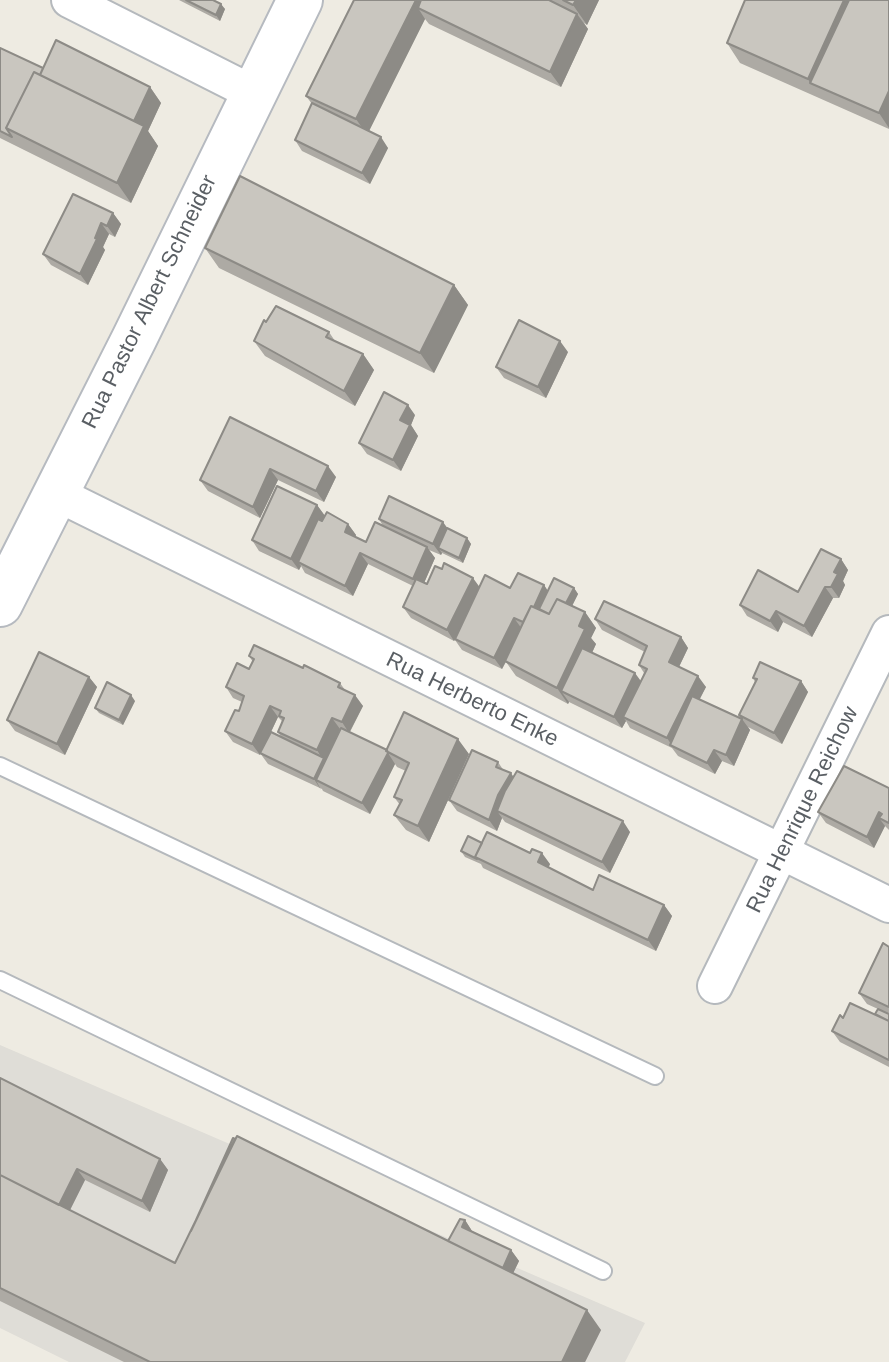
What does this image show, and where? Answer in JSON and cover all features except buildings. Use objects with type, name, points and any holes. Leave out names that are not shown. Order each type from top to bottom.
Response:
[{"type":"main road","name":"Rua Pastor Albert Schneider","points":[[0,604],[300,0]]},
{"type":"street","points":[[69,0],[253,93]]},
{"type":"street","name":"Rua Herberto Enke","points":[[55,493],[889,905]]},
{"type":"street","name":"Rua Henrique Reichow","points":[[715,986],[889,633]]},
{"type":"lane","points":[[0,766],[655,1076]]},
{"type":"lane","points":[[0,980],[603,1271]]},
{"type":"shaded area","points":[[0,1045],[645,1323],[625,1362],[69,1362],[0,1328]]}]
